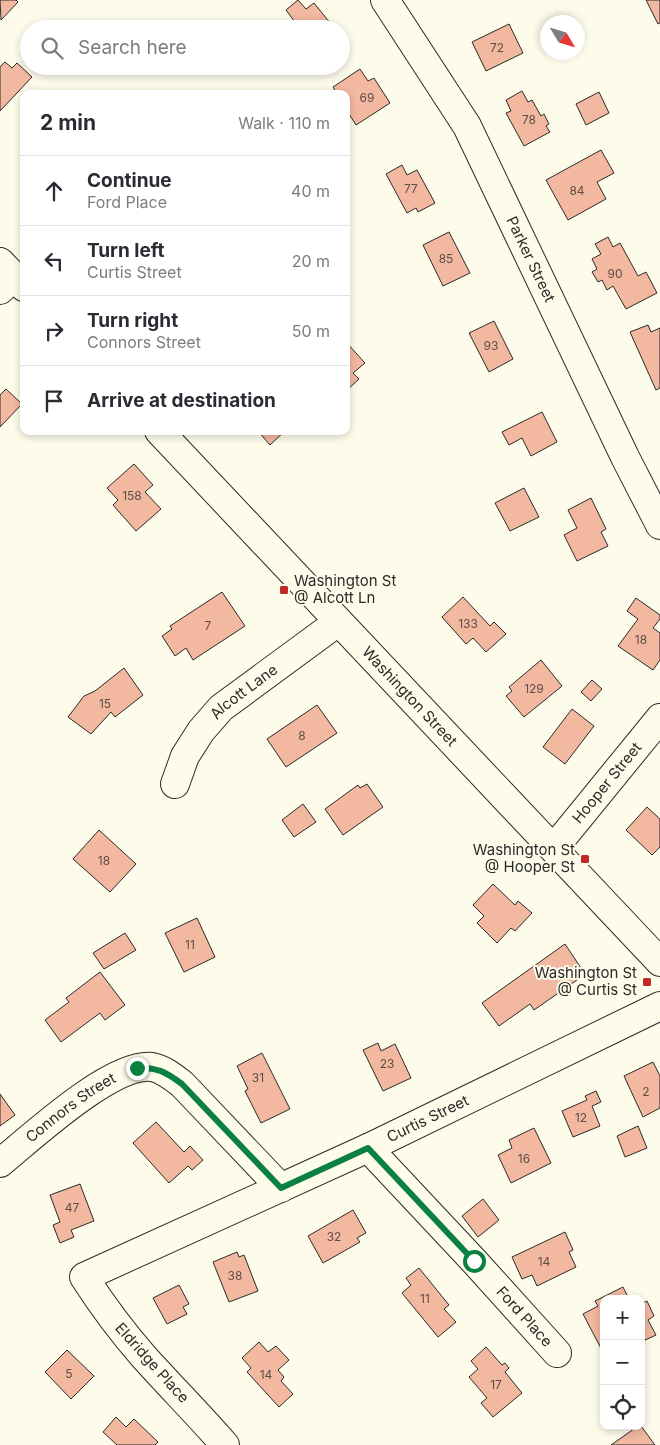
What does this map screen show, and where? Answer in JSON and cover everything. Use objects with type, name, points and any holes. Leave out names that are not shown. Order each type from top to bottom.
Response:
[{"type":"street","name":"Parker Street","points":[[385,0],[467,126],[660,525]]},
{"type":"street","name":"Washington Street","points":[[163,435],[660,962]]},
{"type":"street","name":"Alcott Lane","points":[[175,784],[185,756],[201,731],[221,708],[338,622]]},
{"type":"street","name":"Hooper Street","points":[[554,848],[660,718]]},
{"type":"street","name":"Curtis Street","points":[[84,1277],[368,1148],[660,1006]]},
{"type":"street","name":"Connors Street","points":[[0,1163],[67,1108],[101,1085],[120,1073],[137,1068],[152,1067],[168,1074],[182,1084],[281,1188]]},
{"type":"street","name":"Ford Place","points":[[368,1148],[557,1353]]},
{"type":"street","name":"Eldridge Place","points":[[84,1277],[117,1325],[225,1445]]},
{"type":"building","points":[[0,0],[16,0],[18,2],[1,20]]},
{"type":"building","points":[[298,0],[306,9],[314,3],[328,20],[293,20],[286,10]]},
{"type":"building","points":[[646,0],[660,0],[660,23],[658,24]]},
{"type":"building","points":[[509,24],[523,53],[486,71],[472,42]]},
{"type":"building","points":[[5,62],[12,68],[17,63],[20,66],[20,75],[30,75],[32,77],[0,111],[0,67]]},
{"type":"building","points":[[360,69],[368,81],[374,78],[390,103],[356,125],[350,115],[350,90],[335,90],[333,87]]},
{"type":"building","points":[[522,91],[528,102],[532,100],[541,116],[544,114],[549,124],[546,126],[550,132],[524,146],[506,113],[511,111],[506,100]]},
{"type":"building","points":[[599,92],[609,113],[586,125],[576,104]]},
{"type":"building","points":[[601,150],[614,173],[597,182],[606,199],[568,220],[546,180]]},
{"type":"building","points":[[402,165],[407,175],[417,170],[435,203],[418,212],[416,208],[407,213],[386,174]]},
{"type":"building","points":[[449,232],[470,273],[443,286],[423,245]]},
{"type":"building","points":[[608,237],[613,247],[620,243],[638,276],[646,272],[657,293],[626,309],[613,286],[607,290],[602,280],[598,282],[592,272],[597,269],[592,259],[601,254],[595,244]]},
{"type":"building","points":[[494,321],[513,359],[489,372],[469,333]]},
{"type":"building","points":[[648,325],[651,332],[660,328],[660,388],[656,390],[630,332]]},
{"type":"building","points":[[350,346],[365,363],[353,373],[359,379],[350,387]]},
{"type":"building","points":[[6,389],[20,402],[20,406],[0,427],[0,395]]},
{"type":"building","points":[[542,412],[557,442],[531,456],[522,438],[509,445],[502,432]]},
{"type":"building","points":[[261,435],[281,435],[270,445]]},
{"type":"building","points":[[134,464],[153,485],[145,492],[161,509],[136,531],[113,505],[118,500],[107,488]]},
{"type":"building","points":[[524,488],[539,517],[510,531],[495,503]]},
{"type":"building","points":[[591,498],[606,529],[601,532],[608,546],[577,561],[564,535],[577,528],[568,510]]},
{"type":"building","points":[[222,592],[245,626],[193,660],[186,648],[175,656],[162,636],[172,629],[170,626]]},
{"type":"building","points":[[463,597],[490,626],[494,622],[506,634],[486,652],[473,638],[466,644],[442,617]]},
{"type":"building","points":[[636,598],[660,615],[660,619],[653,628],[660,633],[660,660],[653,670],[618,646],[638,619],[627,611]]},
{"type":"building","points":[[541,660],[562,686],[524,717],[506,696],[512,691],[509,687]]},
{"type":"building","points":[[124,668],[143,695],[115,717],[111,712],[91,734],[68,717],[84,696],[95,691]]},
{"type":"building","points":[[592,680],[602,689],[591,701],[581,692]]},
{"type":"building","points":[[317,705],[337,733],[286,767],[267,739]]},
{"type":"building","points":[[572,709],[594,726],[565,764],[543,747]]},
{"type":"building","points":[[367,784],[383,807],[343,835],[325,809],[358,785],[360,788]]},
{"type":"building","points":[[303,804],[316,822],[294,837],[282,820]]},
{"type":"building","points":[[647,807],[660,819],[660,847],[652,855],[626,830]]},
{"type":"building","points":[[99,830],[136,864],[110,892],[73,859]]},
{"type":"building","points":[[493,884],[515,905],[518,901],[532,913],[515,931],[511,928],[497,943],[477,923],[484,916],[473,905]]},
{"type":"building","points":[[197,918],[215,957],[184,972],[165,933]]},
{"type":"building","points":[[125,933],[136,950],[104,969],[93,953]]},
{"type":"building","points":[[565,944],[581,968],[573,974],[577,980],[534,1010],[530,1004],[499,1026],[482,1003]]},
{"type":"building","points":[[100,972],[125,1005],[105,1020],[100,1013],[61,1042],[45,1020],[69,1002],[66,998]]},
{"type":"building","points":[[378,1043],[381,1051],[395,1044],[411,1078],[383,1091],[363,1050]]},
{"type":"building","points":[[262,1053],[290,1109],[261,1123],[245,1091],[248,1089],[237,1066]]},
{"type":"building","points":[[653,1062],[660,1076],[660,1108],[643,1117],[624,1076]]},
{"type":"building","points":[[596,1091],[601,1102],[592,1106],[600,1126],[573,1137],[562,1111],[587,1100],[585,1096]]},
{"type":"building","points":[[0,1094],[15,1115],[0,1126]]},
{"type":"building","points":[[156,1122],[184,1152],[190,1146],[203,1160],[192,1170],[188,1166],[169,1183],[133,1143]]},
{"type":"building","points":[[638,1126],[647,1148],[625,1157],[617,1136]]},
{"type":"building","points":[[534,1128],[551,1163],[511,1183],[498,1155],[512,1148],[509,1140]]},
{"type":"building","points":[[80,1184],[94,1221],[71,1230],[74,1237],[60,1243],[53,1225],[60,1222],[50,1195]]},
{"type":"building","points":[[483,1199],[499,1220],[478,1237],[462,1216]]},
{"type":"building","points":[[353,1210],[366,1233],[357,1238],[360,1242],[323,1263],[308,1236]]},
{"type":"building","points":[[565,1232],[573,1250],[569,1252],[576,1267],[537,1286],[532,1275],[522,1279],[512,1257]]},
{"type":"building","points":[[237,1252],[239,1257],[244,1255],[258,1291],[229,1302],[213,1262]]},
{"type":"building","points":[[419,1268],[449,1305],[444,1309],[456,1322],[438,1337],[402,1293],[411,1285],[406,1278]]},
{"type":"building","points":[[179,1285],[189,1304],[183,1307],[187,1314],[167,1324],[153,1298]]},
{"type":"building","points":[[623,1287],[627,1295],[607,1295]]},
{"type":"building","points":[[600,1298],[600,1346],[583,1314],[598,1306],[595,1301]]},
{"type":"building","points":[[647,1301],[654,1316],[648,1320],[656,1335],[645,1340],[645,1340],[645,1302]]},
{"type":"building","points":[[259,1342],[268,1352],[276,1346],[289,1360],[278,1370],[284,1377],[281,1381],[293,1394],[279,1407],[247,1372],[251,1368],[242,1358]]},
{"type":"building","points":[[486,1347],[502,1365],[505,1363],[509,1368],[505,1372],[522,1393],[493,1417],[481,1403],[487,1398],[469,1377],[478,1369],[471,1361]]},
{"type":"building","points":[[67,1350],[94,1376],[71,1399],[45,1372]]},
{"type":"building","points":[[116,1417],[126,1427],[134,1419],[158,1442],[155,1445],[117,1445],[103,1432]]},
{"type":"building","points":[[632,1430],[644,1430],[655,1445],[611,1445]]},
{"type":"place","name":"Washington St @ Alcott Ln","points":[[284,590]]},
{"type":"place","name":"Washington St @ Hooper St","points":[[585,859]]},
{"type":"place","name":"Washington St @ Curtis St","points":[[647,982]]},
{"type":"route","points":[[137,1068],[152,1067],[168,1074],[182,1084],[281,1188],[368,1148],[474,1261]]}]
